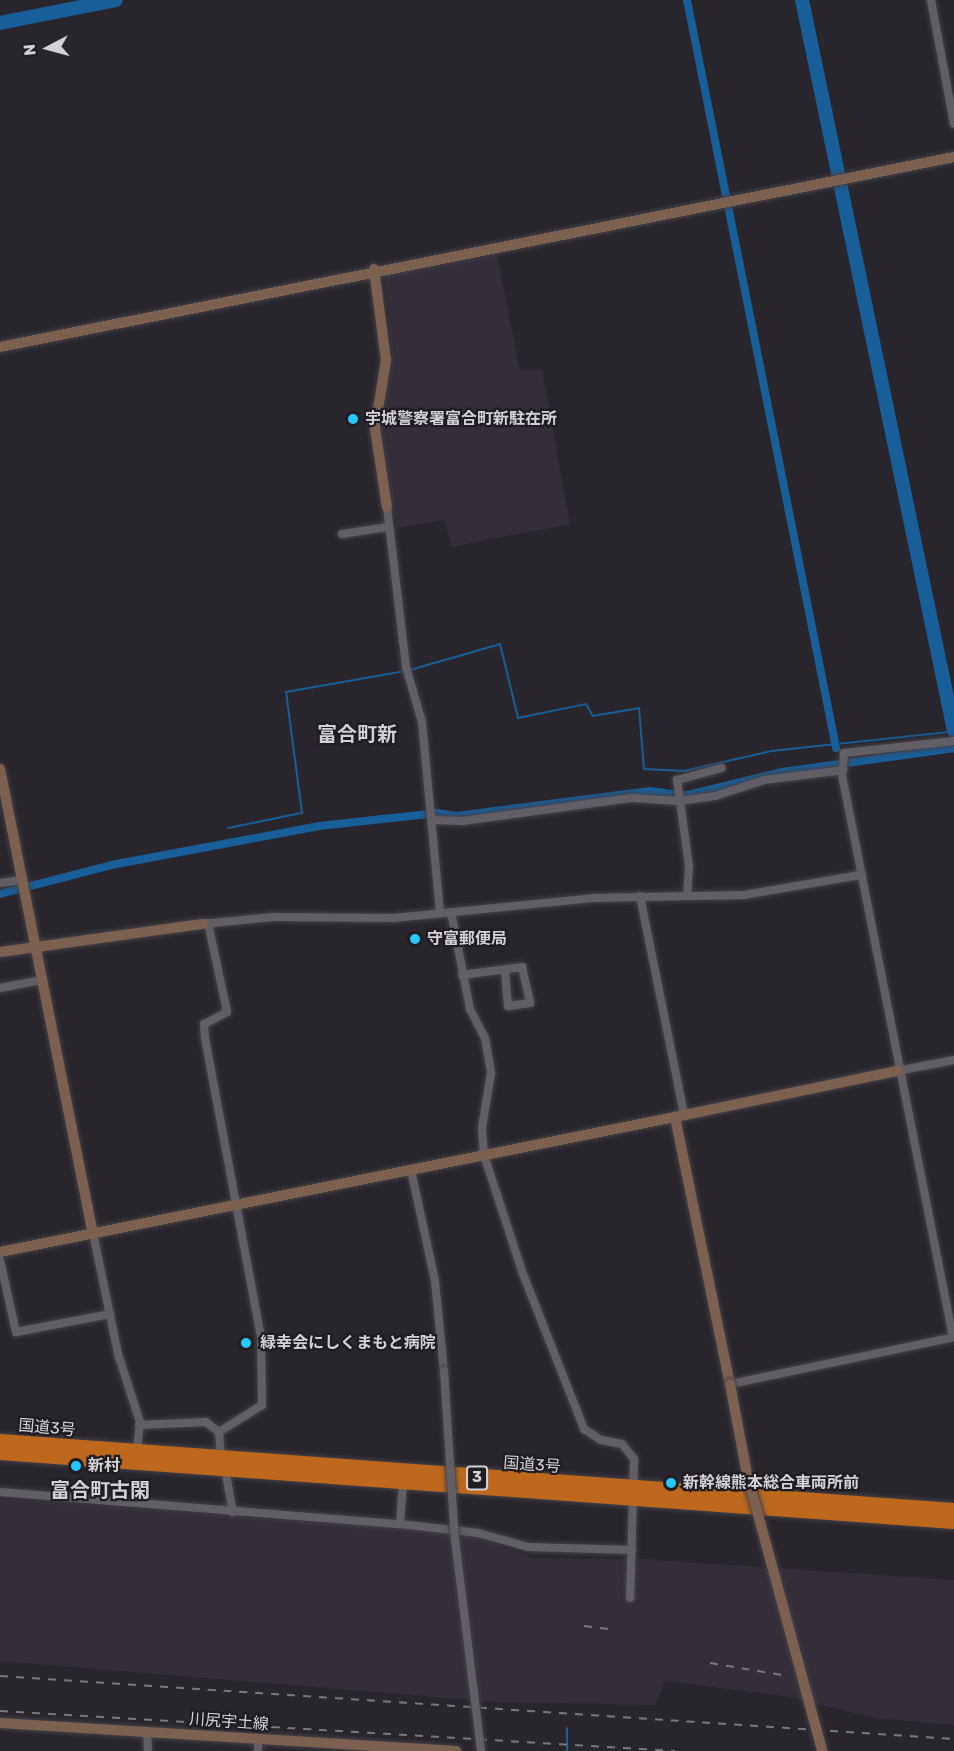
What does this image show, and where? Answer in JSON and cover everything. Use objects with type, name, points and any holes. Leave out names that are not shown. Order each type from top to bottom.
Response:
[{"type":"highway","name":"国道3号","points":[[0,1441],[137,1452],[224,1465]]},
{"type":"highway","name":"国道3号","points":[[0,1454],[224,1465],[637,1494],[954,1510]]},
{"type":"highway","name":"国道3号","points":[[637,1494],[954,1522]]},
{"type":"street","points":[[931,0],[954,124]]},
{"type":"street","points":[[0,347],[374,269],[503,247],[954,157]]},
{"type":"street","points":[[374,269],[386,360],[375,428],[406,667],[422,722],[440,913]]},
{"type":"street","points":[[342,534],[388,527]]},
{"type":"street","points":[[729,1384],[953,1337],[897,1071],[860,875],[844,753],[954,741]]},
{"type":"street","points":[[432,815],[463,821],[632,798],[678,797],[844,764]]},
{"type":"street","points":[[687,896],[689,866],[677,780],[721,768]]},
{"type":"street","points":[[0,769],[110,1314],[139,1425],[137,1452]]},
{"type":"street","points":[[0,952],[205,924],[440,913],[640,896],[744,895],[860,875]]},
{"type":"street","points":[[0,883],[23,885]]},
{"type":"street","points":[[640,896],[747,1474],[822,1751]]},
{"type":"street","points":[[452,912],[470,1009],[485,1038],[491,1073],[482,1128],[484,1155],[576,1416],[592,1437],[629,1449],[637,1494],[630,1598]]},
{"type":"street","points":[[205,924],[227,1012],[204,1024],[205,1038],[261,1338],[262,1405],[219,1432]]},
{"type":"street","points":[[462,975],[522,967],[532,992],[528,1004],[508,1006],[505,970]]},
{"type":"street","points":[[0,988],[42,980]]},
{"type":"street","points":[[0,1252],[954,1060]]},
{"type":"street","points":[[404,1171],[435,1281],[444,1371],[455,1539],[481,1751]]},
{"type":"street","points":[[0,1260],[16,1332],[110,1314]]},
{"type":"street","points":[[139,1425],[206,1422],[219,1432],[233,1512]]},
{"type":"street","points":[[400,1524],[404,1478]]},
{"type":"street","points":[[0,1492],[400,1524],[478,1533],[528,1547],[632,1550]]},
{"type":"street","name":"川尻宇土線","points":[[0,1723],[147,1732],[258,1745],[456,1751]]},
{"type":"street","points":[[147,1732],[148,1751]]},
{"type":"shaded area","points":[[497,255],[520,371],[542,369],[570,524],[451,547],[445,520],[397,528],[381,430],[392,352],[384,276]]},
{"type":"shaded area","points":[[0,1499],[405,1529],[478,1538],[534,1558],[642,1559],[954,1580],[954,1725],[875,1718],[784,1696],[666,1681],[655,1705],[494,1702],[0,1661]]},
{"type":"waterway","points":[[0,23],[116,0]]},
{"type":"waterway","points":[[687,0],[836,748]]},
{"type":"waterway","points":[[802,0],[954,731]]},
{"type":"waterway","points":[[410,670],[500,644],[518,718],[586,704],[593,716],[639,708],[644,769],[684,771],[771,751],[950,732]]},
{"type":"waterway","points":[[228,828],[302,813],[286,692],[405,671]]},
{"type":"waterway","points":[[0,894],[111,865],[319,826],[437,813],[457,816],[650,791],[684,796],[782,772],[954,748]]},
{"type":"waterway","points":[[567,1728],[567,1751]]},
{"type":"railway","points":[[584,1626],[615,1630]]},
{"type":"railway","points":[[710,1663],[782,1675]]},
{"type":"railway","points":[[0,1676],[954,1739]]},
{"type":"railway","points":[[0,1711],[675,1751]]},
{"type":"place","name":"宇城警察署富合町新駐在所","points":[[353,419]]},
{"type":"place","name":"守富郵便局","points":[[415,939]]},
{"type":"place","name":"緑幸会にしくまもと病院","points":[[246,1343]]},
{"type":"place","name":"新村","points":[[76,1466]]},
{"type":"place","name":"新幹線熊本総合車両所前","points":[[671,1483]]},
{"type":"district","name":"富合町新","points":[[357,734]]},
{"type":"district","name":"富合町古閑","points":[[100,1490]]}]
